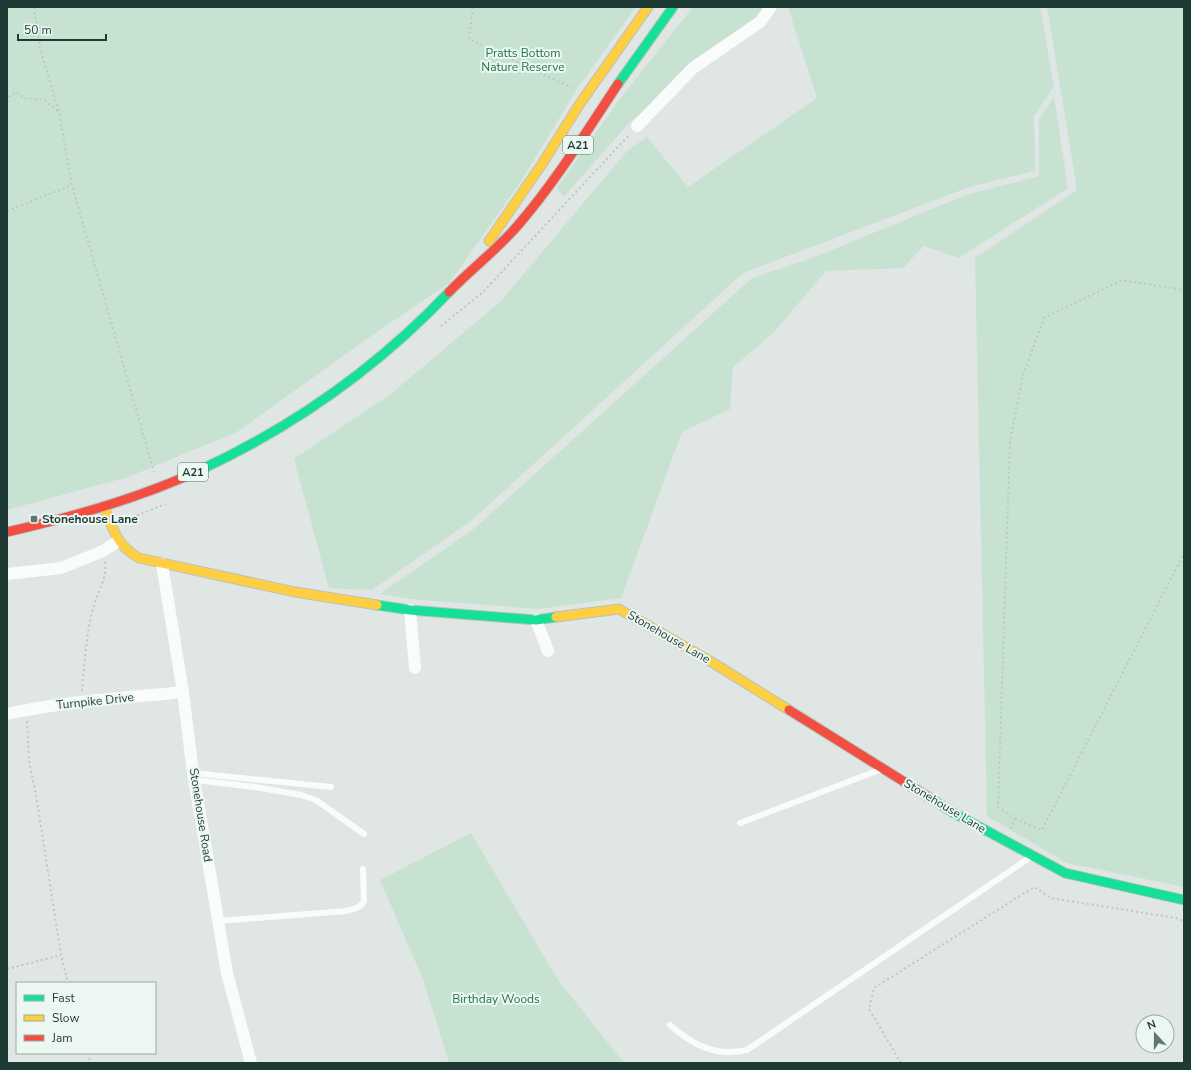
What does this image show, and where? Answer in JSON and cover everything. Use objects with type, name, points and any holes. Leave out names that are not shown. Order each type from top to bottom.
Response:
[{"type":"main road","name":"A21","points":[[468,272],[500,223],[528,185],[583,99],[648,7]]},
{"type":"main road","name":"A21","points":[[7,532],[104,507],[137,496],[205,467],[261,438],[315,404],[358,373],[431,311],[468,272],[514,230],[556,176],[673,7]]},
{"type":"main road","name":"Stonehouse Lane","points":[[104,507],[118,540],[126,551],[131,554],[162,564],[295,592],[410,610],[536,620],[619,609],[717,666],[884,768],[952,812],[1033,856],[1065,872],[1184,900]]},
{"type":"street","points":[[637,126],[693,68],[760,22],[771,7]]},
{"type":"street","points":[[7,574],[61,568],[103,551],[118,540]]},
{"type":"street","name":"Stonehouse Road","points":[[162,564],[183,692],[194,777],[227,972],[251,1063]]},
{"type":"street","points":[[410,610],[415,668]]},
{"type":"street","points":[[536,620],[548,652]]},
{"type":"street","name":"Turnpike Drive","points":[[7,714],[27,709],[81,702],[183,692]]},
{"type":"lane","points":[[740,823],[884,768]]},
{"type":"lane","points":[[194,777],[331,787]]},
{"type":"lane","points":[[194,777],[301,795],[316,800],[364,834]]},
{"type":"lane","points":[[670,1025],[683,1037],[705,1048],[722,1052],[747,1050],[1033,856]]},
{"type":"lane","points":[[218,921],[346,911],[357,908],[362,905],[364,901],[363,869]]},
{"type":"path","points":[[34,7],[40,48],[59,113],[72,186],[154,474]]},
{"type":"path","points":[[474,7],[469,39],[577,90]]},
{"type":"path","points":[[7,102],[10,96],[17,92],[23,98],[44,100],[59,113]]},
{"type":"path","points":[[7,211],[72,186]]},
{"type":"path","points":[[1184,290],[1122,280],[1044,318],[1023,375],[1010,442],[998,807],[1015,819],[1042,830],[1184,553]]},
{"type":"path","points":[[81,702],[85,653],[91,614],[106,570],[103,551]]},
{"type":"path","points":[[27,709],[30,761],[61,955],[68,982]]},
{"type":"path","points":[[1006,841],[1015,819]]},
{"type":"path","points":[[901,1063],[869,1009],[874,988],[1034,887],[1051,898],[1176,918],[1184,921]]},
{"type":"path","points":[[7,969],[61,955]]},
{"type":"green space","name":"Pratts Bottom Nature Reserve","points":[[7,7],[636,7],[579,86],[518,186],[449,283],[371,336],[237,432],[128,477],[7,510]]},
{"type":"green space","points":[[693,7],[776,8],[629,123],[564,197],[557,188],[616,104]]},
{"type":"green space","points":[[788,7],[1040,7],[1054,86],[1034,116],[1035,171],[972,186],[743,273],[471,521],[372,590],[329,588],[294,459],[392,393],[501,301],[627,151],[647,137],[688,187],[817,98]]},
{"type":"green space","points":[[1047,7],[1184,7],[1184,887],[1067,863],[987,816],[975,258],[1077,190]]},
{"type":"green space","points":[[1054,97],[1068,188],[959,258],[924,246],[903,268],[826,271],[773,333],[733,367],[730,409],[682,432],[621,598],[538,609],[411,599],[380,594],[475,528],[752,278],[812,258],[969,194],[1039,176],[1039,119]]},
{"type":"green space","name":"Birthday Woods","points":[[471,833],[558,980],[624,1063],[449,1063],[424,982],[380,880]]},
{"type":"traffic: fast","points":[[618,84],[673,7]]},
{"type":"traffic: fast","points":[[198,471],[233,454],[300,415],[332,394],[393,346],[449,292]]},
{"type":"traffic: fast","points":[[377,605],[410,610],[536,620],[556,617]]},
{"type":"traffic: fast","points":[[935,801],[952,812],[1065,873],[1184,900]]},
{"type":"traffic: slow","points":[[489,241],[542,164],[579,105],[648,7]]},
{"type":"traffic: slow","points":[[104,507],[113,529],[121,543],[132,554],[139,558],[295,592],[377,605]]},
{"type":"traffic: slow","points":[[556,617],[619,609],[710,661],[789,710]]},
{"type":"traffic: jam","points":[[449,292],[502,242],[533,208],[618,84]]},
{"type":"traffic: jam","points":[[7,532],[56,520],[128,499],[198,471]]},
{"type":"traffic: jam","points":[[789,710],[935,801]]},
{"type":"place","name":"Stonehouse Lane","points":[[34,519]]}]
